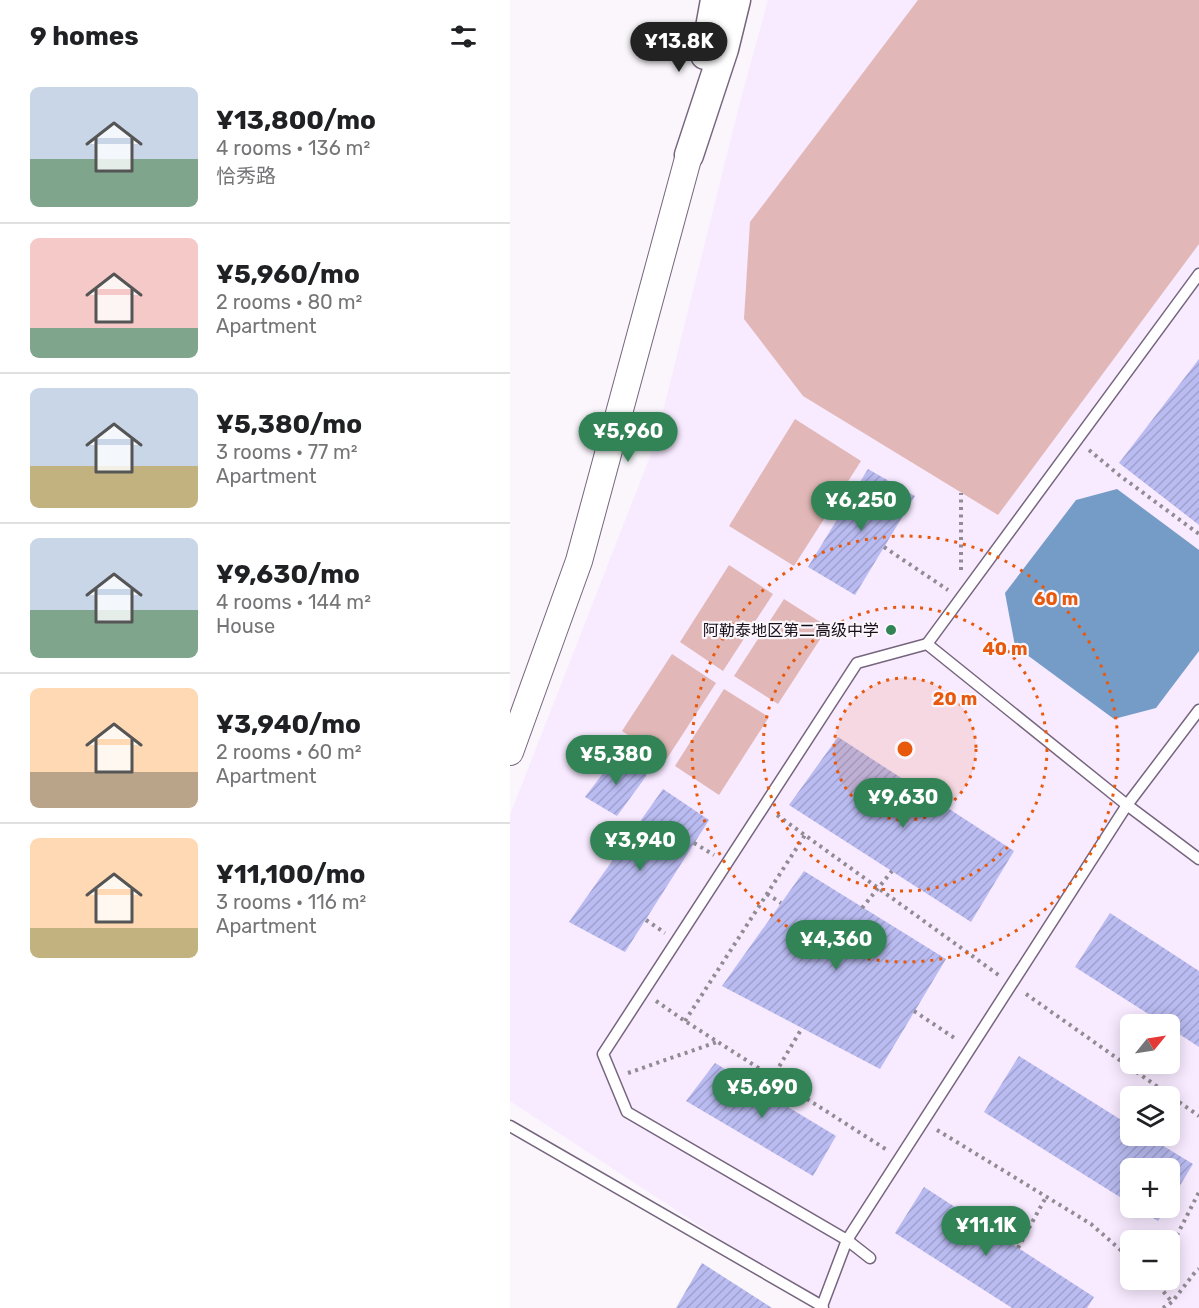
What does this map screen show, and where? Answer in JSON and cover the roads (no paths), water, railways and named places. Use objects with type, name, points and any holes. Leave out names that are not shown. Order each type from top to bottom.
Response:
[{"type":"main road","points":[[689,155],[715,0]]},
{"type":"main road","points":[[689,155],[724,49],[736,0]]},
{"type":"street","points":[[510,752],[579,561],[689,155]]},
{"type":"lane","points":[[870,1258],[848,1240],[627,1112],[603,1054],[856,663],[927,644],[1199,274]]},
{"type":"lane","points":[[927,644],[1199,860]]},
{"type":"lane","points":[[510,1126],[822,1307],[848,1240],[1127,805],[1199,710]]},
{"type":"water","points":[[1117,489],[1199,550],[1199,651],[1156,708],[1114,719],[1015,646],[1005,593],[1076,500]]},
{"type":"place","name":"阿勒泰地区第二高级中学","points":[[891,630]]}]
